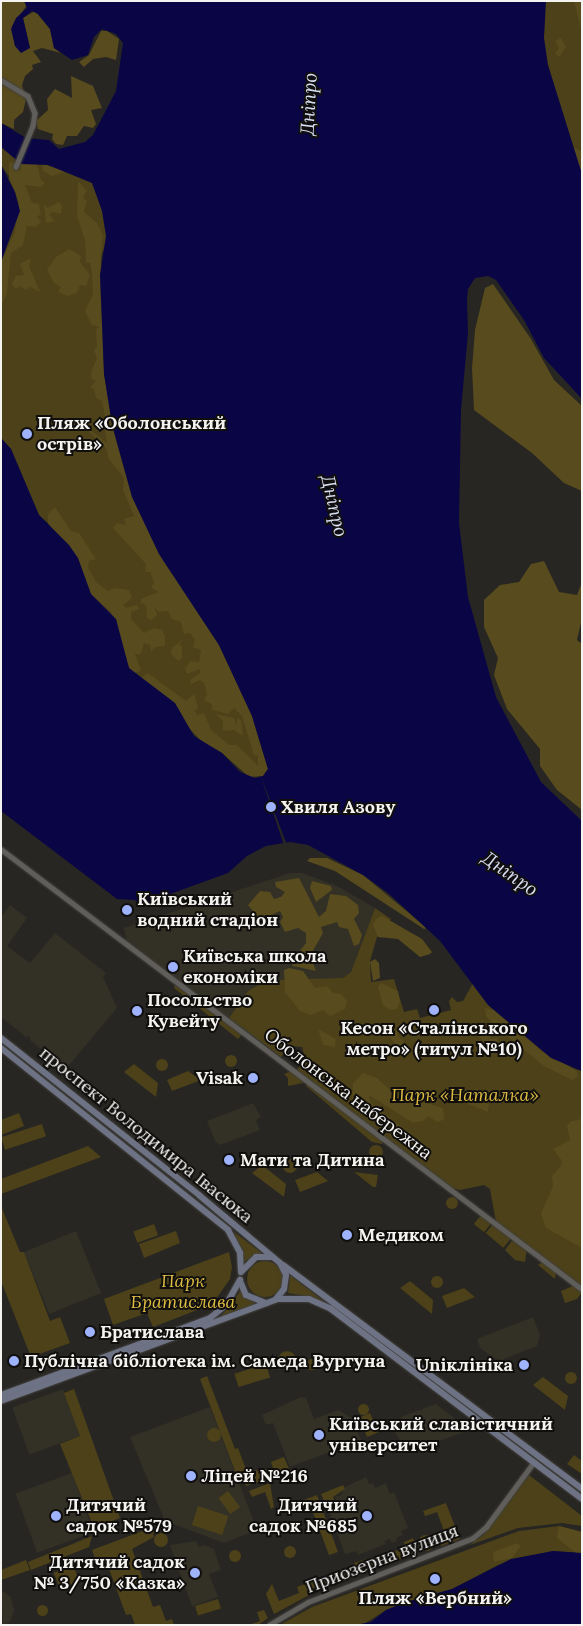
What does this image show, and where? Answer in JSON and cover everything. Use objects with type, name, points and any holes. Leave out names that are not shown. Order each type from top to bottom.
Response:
[{"type":"main road","name":"проспект Володимира Івасюка","points":[[1,1038],[228,1230],[240,1253],[241,1272]]},
{"type":"main road","name":"проспект Володимира Івасюка","points":[[1,1048],[66,1094],[272,1257]]},
{"type":"main road","points":[[268,1303],[252,1299],[242,1288],[241,1272],[256,1257],[272,1257],[490,1418],[582,1489]]},
{"type":"main road","points":[[275,1300],[286,1282],[280,1263]]},
{"type":"main road","points":[[1,1395],[210,1318],[226,1306],[240,1280]]},
{"type":"main road","points":[[1,1401],[275,1300],[309,1299],[331,1309],[582,1499]]},
{"type":"main road","points":[[484,1425],[490,1418]]},
{"type":"street","points":[[1,80],[28,96],[35,112],[33,126],[16,166]]},
{"type":"street","name":"Оболонська набережна","points":[[1,849],[582,1289]]},
{"type":"street","name":"Приозерна вулиця","points":[[269,1625],[308,1602],[473,1538],[486,1527],[534,1462]]},
{"type":"shaded area","points":[[1,1],[24,1],[27,5],[12,26],[15,46],[30,48],[23,18],[35,11],[50,29],[54,48],[61,53],[42,48],[33,51],[41,62],[32,65],[33,69],[25,76],[22,85],[26,99],[23,112],[14,120],[14,129],[1,123]]},
{"type":"shaded area","points":[[574,1],[582,1],[582,33]]},
{"type":"shaded area","points":[[101,31],[107,31],[119,39],[116,60],[106,57],[93,59],[84,67],[79,62],[89,55]]},
{"type":"shaded area","points":[[561,38],[566,47],[559,57],[555,53],[559,48],[555,41]]},
{"type":"shaded area","points":[[71,76],[93,86],[102,108],[91,110],[96,124],[93,128],[84,126],[77,136],[67,136],[63,145],[56,144],[52,139],[53,134],[38,129],[36,121],[48,110],[47,99],[55,89],[72,98]]},
{"type":"shaded area","points":[[570,146],[582,151],[582,174]]},
{"type":"shaded area","points":[[14,162],[20,172],[21,164],[37,164],[41,180],[45,183],[41,187],[25,185],[32,203],[39,204],[41,214],[37,217],[41,222],[36,227],[27,226],[23,245],[11,253],[7,293],[1,306],[1,262],[15,232],[19,202],[9,176],[9,163]]},
{"type":"shaded area","points":[[42,164],[63,170],[64,172],[52,176],[43,171]]},
{"type":"shaded area","points":[[78,181],[87,191],[83,197],[87,201],[84,212],[97,223],[103,235],[100,275],[104,374],[112,425],[132,497],[159,554],[219,645],[252,716],[268,769],[263,776],[249,777],[222,753],[202,742],[187,726],[175,703],[141,678],[148,673],[186,701],[194,694],[198,707],[195,711],[197,715],[204,713],[211,730],[229,745],[237,745],[258,766],[258,756],[254,755],[242,716],[234,708],[228,714],[212,710],[212,704],[204,700],[207,694],[204,683],[200,680],[191,684],[190,680],[201,672],[199,669],[187,674],[185,669],[190,661],[199,662],[201,650],[193,647],[195,640],[190,633],[184,634],[181,622],[172,619],[168,611],[158,612],[154,606],[157,615],[151,620],[147,618],[146,605],[141,603],[141,599],[158,592],[151,587],[154,583],[150,572],[145,572],[146,564],[113,528],[117,523],[126,525],[124,519],[134,516],[123,490],[124,478],[109,459],[106,448],[89,432],[89,429],[107,443],[105,430],[111,423],[105,417],[102,401],[96,398],[94,389],[90,387],[96,381],[91,378],[92,369],[97,358],[94,351],[97,346],[96,330],[99,327],[92,325],[85,311],[93,295],[92,273],[90,263],[86,262],[85,240],[77,216]]},
{"type":"shaded area","points":[[59,202],[62,206],[61,214],[53,212],[49,215],[55,221],[46,223],[44,204],[48,208]]},
{"type":"shaded area","points":[[69,249],[81,256],[80,262],[90,275],[86,286],[80,285],[77,293],[68,296],[58,292],[61,287],[54,283],[47,270],[56,257]]},
{"type":"shaded area","points":[[31,258],[29,266],[40,292],[30,287],[26,290],[20,286],[16,289],[12,284],[16,276],[24,275],[20,264]]},
{"type":"shaded area","points":[[493,284],[531,339],[554,380],[582,406],[582,491],[564,483],[532,453],[474,410],[472,368],[475,330],[485,288]]},
{"type":"shaded area","points":[[55,507],[71,531],[79,533],[96,559],[89,561],[88,567],[96,582],[108,591],[114,588],[129,590],[132,598],[123,605],[126,608],[137,605],[139,609],[131,612],[131,619],[144,633],[154,628],[162,630],[165,636],[165,646],[155,647],[151,652],[150,645],[144,643],[141,654],[135,654],[141,671],[134,673],[129,668],[111,612],[91,594],[78,558],[48,523],[48,514]]},
{"type":"shaded area","points":[[544,561],[559,592],[577,595],[582,582],[582,618],[577,640],[582,644],[582,810],[557,790],[540,766],[540,749],[507,709],[494,675],[498,658],[484,627],[484,600],[500,585],[519,582],[531,564]]},
{"type":"shaded area","points":[[183,639],[179,645],[182,646],[182,658],[178,661],[171,654],[172,648]]},
{"type":"shaded area","points":[[216,714],[234,718],[237,727],[237,718],[241,720],[243,736],[234,730],[223,731],[223,721]]},
{"type":"shaded area","points":[[310,858],[327,858],[363,875],[427,928],[424,929],[335,871],[307,861]]},
{"type":"shaded area","name":"Київська школа економіки","points":[[290,873],[302,873],[337,886],[375,908],[351,972],[342,979],[267,980],[248,991],[229,1018],[127,943],[124,928]]},
{"type":"shaded area","points":[[299,878],[319,917],[326,911],[330,894],[346,896],[358,905],[359,913],[354,919],[362,935],[359,944],[354,946],[348,929],[339,927],[337,922],[321,927],[323,933],[310,956],[316,971],[293,966],[291,962],[306,943],[306,933],[298,928],[285,932],[280,922],[283,917],[280,911],[269,916],[270,921],[261,921],[248,905],[260,891],[270,892],[274,899],[281,897],[285,892],[276,887],[275,882]]},
{"type":"shaded area","points":[[312,881],[331,886],[332,890],[316,902],[310,888]]},
{"type":"shaded area","points":[[10,905],[27,918],[7,946],[30,963],[55,933],[106,973],[103,977],[117,1008],[66,1069],[54,1060],[53,1054],[48,1055],[30,1040],[30,1036],[26,1037],[1,1017],[1,917]]},
{"type":"shaded area","points":[[382,916],[422,939],[432,952],[420,957],[398,939],[378,937],[373,925],[376,919]]},
{"type":"shaded area","points":[[375,959],[379,963],[380,978],[373,981],[370,962]]},
{"type":"shaded area","points":[[289,968],[303,971],[315,988],[327,986],[333,993],[341,994],[347,1001],[345,1009],[330,1016],[323,1010],[311,1015],[300,1011],[285,992],[284,970]]},
{"type":"shaded area","points":[[381,983],[398,991],[400,1002],[397,1009],[390,1010],[383,1005],[378,987]]},
{"type":"shaded area","points":[[485,1008],[494,1010],[541,1051],[576,1070],[578,1076],[572,1080],[544,1066],[499,1030],[486,1016]]},
{"type":"shaded area","points":[[318,1029],[336,1039],[335,1047],[323,1045]]},
{"type":"shaded area","points":[[480,1030],[487,1031],[491,1039],[497,1038],[497,1048],[492,1049],[480,1038],[477,1033]]},
{"type":"shaded area","points":[[385,1031],[397,1031],[399,1037],[407,1044],[406,1046],[397,1046]]},
{"type":"shaded area","points":[[363,1073],[377,1078],[403,1102],[420,1101],[443,1108],[444,1120],[437,1122],[428,1116],[423,1121],[413,1123],[369,1095],[370,1102],[411,1134],[408,1140],[384,1117],[356,1104],[352,1099],[353,1083]]},
{"type":"shaded area","points":[[477,1088],[489,1105],[488,1112],[468,1104],[471,1092]]},
{"type":"shaded area","points":[[253,1103],[261,1117],[256,1120],[260,1130],[220,1145],[215,1141],[207,1121]]},
{"type":"shaded area","points":[[582,1104],[582,1248],[546,1228],[541,1214],[553,1186],[552,1176],[561,1166],[562,1161],[553,1149],[570,1140],[567,1126],[571,1121],[580,1120]]},
{"type":"shaded area","points":[[76,1231],[101,1293],[49,1314],[24,1252]]},
{"type":"shaded area","points":[[533,1317],[540,1335],[537,1346],[502,1360],[494,1358],[480,1348],[477,1339]]},
{"type":"shaded area","points":[[63,1389],[80,1436],[29,1454],[12,1407]]},
{"type":"shaded area","name":"Київський славістичний університет","points":[[301,1397],[306,1398],[314,1419],[338,1410],[352,1418],[361,1440],[290,1467],[273,1423],[266,1425],[262,1415]]},
{"type":"shaded area","points":[[436,1404],[470,1430],[414,1450],[398,1438],[395,1432],[403,1424],[401,1417]]},
{"type":"shaded area","name":"Ліцей №216","points":[[210,1407],[257,1530],[224,1543],[165,1521],[130,1437]]},
{"type":"shaded area","name":"Дитячий садок №579","points":[[72,1473],[94,1532],[37,1553],[16,1494]]},
{"type":"shaded area","name":"Дитячий садок №685","points":[[366,1477],[369,1484],[373,1483],[375,1488],[386,1483],[390,1494],[394,1492],[408,1528],[401,1531],[403,1535],[396,1538],[397,1541],[392,1543],[390,1539],[384,1541],[386,1544],[358,1555],[356,1551],[345,1554],[328,1509],[337,1505],[335,1497],[341,1495],[345,1487]]},
{"type":"shaded area","points":[[559,1526],[582,1532],[582,1553],[577,1554],[557,1538]]},
{"type":"shaded area","name":"Дитячий садок № 3/750 «Казка»","points":[[196,1541],[199,1547],[205,1545],[214,1549],[221,1570],[209,1574],[218,1597],[192,1606],[170,1545]]},
{"type":"shaded area","points":[[517,1543],[521,1546],[512,1558],[494,1562],[493,1552]]},
{"type":"shaded area","points":[[1,1590],[11,1597],[14,1611],[10,1622],[3,1625]]},
{"type":"green space","points":[[520,1],[582,1],[582,292]]},
{"type":"green space","points":[[1,144],[29,165],[44,164],[70,173],[71,170],[92,183],[95,173],[108,236],[101,257],[104,374],[112,418],[159,554],[252,716],[263,756],[263,776],[134,673],[48,523],[39,515],[11,449],[1,438],[1,262],[9,176],[1,165]]},
{"type":"green space","name":"Парк «Наталка»","points":[[375,908],[391,919],[377,937],[370,961],[371,982],[394,979],[404,1012],[417,1009],[420,1018],[451,1010],[449,1001],[452,997],[457,1002],[463,1001],[473,983],[494,1010],[570,1068],[582,1071],[582,1287],[496,1222],[490,1189],[484,1185],[460,1190],[451,1188],[297,1070],[305,1058],[302,1047],[290,1046],[281,1057],[229,1018],[248,991],[267,980],[343,978],[351,972]]},
{"type":"green space","points":[[175,985],[242,1034],[238,1039],[174,988]]},
{"type":"green space","points":[[229,1055],[233,1055],[237,1061],[233,1067],[229,1067],[225,1063],[225,1059]]},
{"type":"green space","points":[[160,1059],[164,1059],[168,1065],[164,1071],[160,1071],[156,1067],[156,1063]]},
{"type":"green space","points":[[134,1064],[158,1083],[156,1097],[124,1072]]},
{"type":"green space","points":[[188,1071],[201,1080],[172,1091],[167,1080]]},
{"type":"green space","points":[[292,1071],[305,1081],[288,1086],[288,1078],[284,1074]]},
{"type":"green space","points":[[308,1083],[383,1140],[382,1144],[372,1142],[306,1086]]},
{"type":"green space","points":[[19,1113],[24,1126],[1,1135],[1,1120]]},
{"type":"green space","points":[[42,1124],[46,1136],[5,1150],[1,1137]]},
{"type":"green space","points":[[376,1145],[381,1147],[383,1152],[381,1157],[376,1159],[371,1157],[369,1152],[371,1147]]},
{"type":"green space","points":[[88,1146],[101,1157],[1,1194],[1,1179]]},
{"type":"green space","points":[[287,1159],[293,1159],[297,1166],[293,1173],[287,1173],[283,1169],[283,1163]]},
{"type":"green space","points":[[262,1165],[286,1184],[284,1197],[252,1173]]},
{"type":"green space","points":[[317,1172],[328,1181],[300,1192],[295,1180]]},
{"type":"green space","points":[[354,1172],[378,1175],[376,1187],[373,1187]]},
{"type":"green space","points":[[450,1197],[454,1197],[458,1203],[454,1209],[450,1209],[446,1205],[446,1201]]},
{"type":"green space","points":[[1,1206],[20,1252],[24,1252],[50,1321],[60,1317],[70,1343],[31,1357],[1,1281]]},
{"type":"green space","points":[[482,1214],[492,1222],[484,1232],[474,1224]]},
{"type":"green space","points":[[494,1223],[512,1238],[503,1248],[486,1233]]},
{"type":"green space","points":[[154,1224],[158,1235],[137,1243],[133,1232]]},
{"type":"green space","points":[[176,1231],[180,1243],[144,1258],[139,1244]]},
{"type":"green space","points":[[234,1232],[262,1253],[244,1262]]},
{"type":"green space","points":[[514,1238],[527,1248],[525,1262],[515,1260],[505,1250]]},
{"type":"green space","name":"Парк Братислава","points":[[229,1252],[232,1267],[230,1279],[216,1299],[205,1307],[153,1327],[147,1313],[113,1325],[104,1299]]},
{"type":"green space","points":[[265,1261],[272,1262],[278,1266],[282,1272],[282,1286],[278,1292],[272,1296],[265,1297],[258,1296],[252,1292],[248,1286],[247,1279],[248,1272],[252,1266],[258,1262]]},
{"type":"green space","points":[[544,1261],[556,1270],[555,1279],[538,1265]]},
{"type":"green space","points":[[290,1275],[326,1303],[312,1297],[288,1293]]},
{"type":"green space","points":[[435,1276],[439,1276],[443,1282],[439,1288],[435,1288],[431,1284],[431,1280]]},
{"type":"green space","points":[[410,1281],[433,1300],[432,1314],[400,1288]]},
{"type":"green space","points":[[575,1285],[582,1292],[577,1299],[565,1303],[561,1291]]},
{"type":"green space","points":[[464,1288],[475,1297],[447,1308],[442,1296]]},
{"type":"green space","points":[[241,1290],[256,1305],[219,1318],[229,1307]]},
{"type":"green space","points":[[287,1351],[293,1354],[296,1360],[293,1366],[287,1369],[281,1366],[278,1360],[281,1354]]},
{"type":"green space","points":[[311,1358],[317,1364],[311,1370],[305,1364]]},
{"type":"green space","points":[[266,1364],[270,1377],[239,1387],[234,1374]]},
{"type":"green space","points":[[569,1372],[573,1372],[577,1378],[573,1384],[569,1384],[565,1380],[565,1376]]},
{"type":"green space","points":[[207,1376],[235,1449],[238,1448],[247,1472],[273,1468],[271,1462],[284,1457],[290,1471],[246,1486],[243,1478],[253,1474],[238,1479],[200,1379]]},
{"type":"green space","points":[[543,1377],[568,1396],[565,1410],[533,1385]]},
{"type":"green space","points":[[74,1389],[120,1518],[94,1528],[60,1444],[80,1436],[64,1393]]},
{"type":"green space","points":[[363,1403],[369,1409],[363,1415],[357,1409]]},
{"type":"green space","points":[[370,1413],[378,1432],[367,1437],[359,1418]]},
{"type":"green space","points":[[211,1428],[217,1428],[221,1435],[217,1442],[211,1442],[207,1438],[207,1432]]},
{"type":"green space","points":[[574,1455],[582,1461],[582,1474],[567,1464]]},
{"type":"green space","points":[[529,1475],[582,1516],[582,1526],[562,1523],[518,1528],[470,1545],[483,1535]]},
{"type":"green space","points":[[270,1483],[274,1507],[271,1509],[265,1492],[252,1497],[249,1491]]},
{"type":"green space","points":[[343,1485],[345,1489],[333,1497],[336,1504],[327,1508],[321,1494]]},
{"type":"green space","points":[[228,1491],[240,1507],[230,1514],[218,1498]]},
{"type":"green space","points":[[317,1495],[338,1552],[329,1555],[311,1507],[299,1511],[296,1503]]},
{"type":"green space","points":[[446,1503],[460,1539],[441,1546],[439,1542],[447,1539],[437,1512],[425,1516],[423,1511]]},
{"type":"green space","points":[[198,1506],[228,1516],[222,1535],[192,1525]]},
{"type":"green space","points":[[156,1526],[158,1531],[153,1534],[154,1537],[132,1549],[153,1607],[160,1605],[166,1621],[172,1619],[174,1625],[135,1625],[131,1614],[126,1615],[105,1558],[96,1561],[92,1550]]},
{"type":"green space","points":[[559,1526],[582,1532],[582,1553],[553,1551],[498,1565],[452,1589],[386,1610],[364,1624],[280,1625],[312,1607],[519,1531]]},
{"type":"green space","points":[[161,1533],[166,1535],[168,1540],[166,1545],[161,1547],[156,1545],[154,1540],[156,1535]]},
{"type":"green space","points":[[426,1535],[432,1537],[434,1543],[432,1549],[426,1551],[420,1549],[418,1543],[420,1537]]},
{"type":"green space","points":[[92,1536],[89,1547],[31,1570],[28,1562]]},
{"type":"green space","points":[[413,1538],[418,1552],[390,1563],[386,1555],[405,1547],[404,1542]]},
{"type":"green space","points":[[290,1546],[296,1552],[290,1558],[284,1552]]},
{"type":"green space","points":[[235,1550],[241,1556],[235,1562],[229,1556]]},
{"type":"green space","points":[[373,1557],[376,1566],[358,1573],[354,1563]]},
{"type":"green space","points":[[26,1560],[30,1570],[1,1580],[1,1570]]},
{"type":"green space","points":[[73,1565],[80,1582],[60,1590],[54,1573]]},
{"type":"green space","points":[[343,1570],[347,1580],[311,1594],[274,1614],[266,1594],[272,1584],[279,1601],[299,1593],[297,1587]]},
{"type":"green space","points":[[218,1599],[221,1609],[198,1616],[195,1606]]},
{"type":"green space","points":[[42,1604],[48,1610],[42,1616],[36,1610]]},
{"type":"green space","points":[[264,1610],[268,1618],[258,1625],[249,1625],[260,1621],[257,1612]]},
{"type":"water","name":"Дніпро","points":[[24,1],[546,1],[544,38],[548,65],[582,174],[582,399],[544,358],[524,320],[496,280],[488,276],[475,278],[468,289],[467,299],[468,333],[461,410],[459,523],[468,597],[496,697],[541,782],[582,821],[582,1071],[551,1058],[488,1005],[440,941],[388,893],[363,875],[308,845],[290,842],[266,846],[247,856],[228,873],[140,905],[135,900],[117,899],[1,811],[1,438],[11,449],[39,515],[69,545],[78,558],[91,594],[116,619],[129,668],[175,703],[194,736],[222,753],[240,772],[255,778],[263,776],[268,769],[252,716],[219,645],[159,554],[132,497],[112,425],[104,374],[100,275],[106,236],[102,211],[92,183],[48,165],[21,164],[1,147],[1,123],[26,138],[49,140],[59,149],[85,142],[93,135],[116,91],[123,43],[116,34],[102,29],[94,37],[88,55],[72,60],[54,48],[50,29],[38,14],[32,11],[23,18],[30,48],[21,53],[15,46],[11,29],[16,18],[27,8]]},
{"type":"water","points":[[1,165],[15,192],[20,211],[1,262]]},
{"type":"water","points":[[553,1551],[582,1553],[582,1625],[355,1625],[371,1622],[386,1610],[406,1602],[452,1589],[511,1559]]},
{"type":"pier","points":[[260,774],[287,845],[284,845]]},
{"type":"place","name":"Пляж «Оболонський острів»","points":[[27,434]]},
{"type":"place","name":"Хвиля Азову","points":[[271,807]]},
{"type":"place","name":"Київський водний стадіон","points":[[127,910]]},
{"type":"place","name":"Київська школа економіки","points":[[173,967]]},
{"type":"place","name":"Кесон «Сталінського метро» (титул №10)","points":[[434,1010]]},
{"type":"place","name":"Посольство Кувейту","points":[[137,1011]]},
{"type":"place","name":"Visak","points":[[253,1078]]},
{"type":"place","name":"Мати та Дитина","points":[[229,1160]]},
{"type":"place","name":"Медиком","points":[[347,1235]]},
{"type":"place","name":"Братислава","points":[[90,1332]]},
{"type":"place","name":"Публічна бібліотека ім. Самеда Вургуна","points":[[14,1361]]},
{"type":"place","name":"Uniклініка","points":[[524,1365]]},
{"type":"place","name":"Київський славістичний університет","points":[[319,1435]]},
{"type":"place","name":"Ліцей №216","points":[[191,1476]]},
{"type":"place","name":"Дитячий садок №579","points":[[56,1516]]},
{"type":"place","name":"Дитячий садок №685","points":[[367,1516]]},
{"type":"place","name":"Дитячий садок № 3/750 «Казка»","points":[[195,1573]]},
{"type":"place","name":"Пляж «Вербний»","points":[[435,1579]]}]
